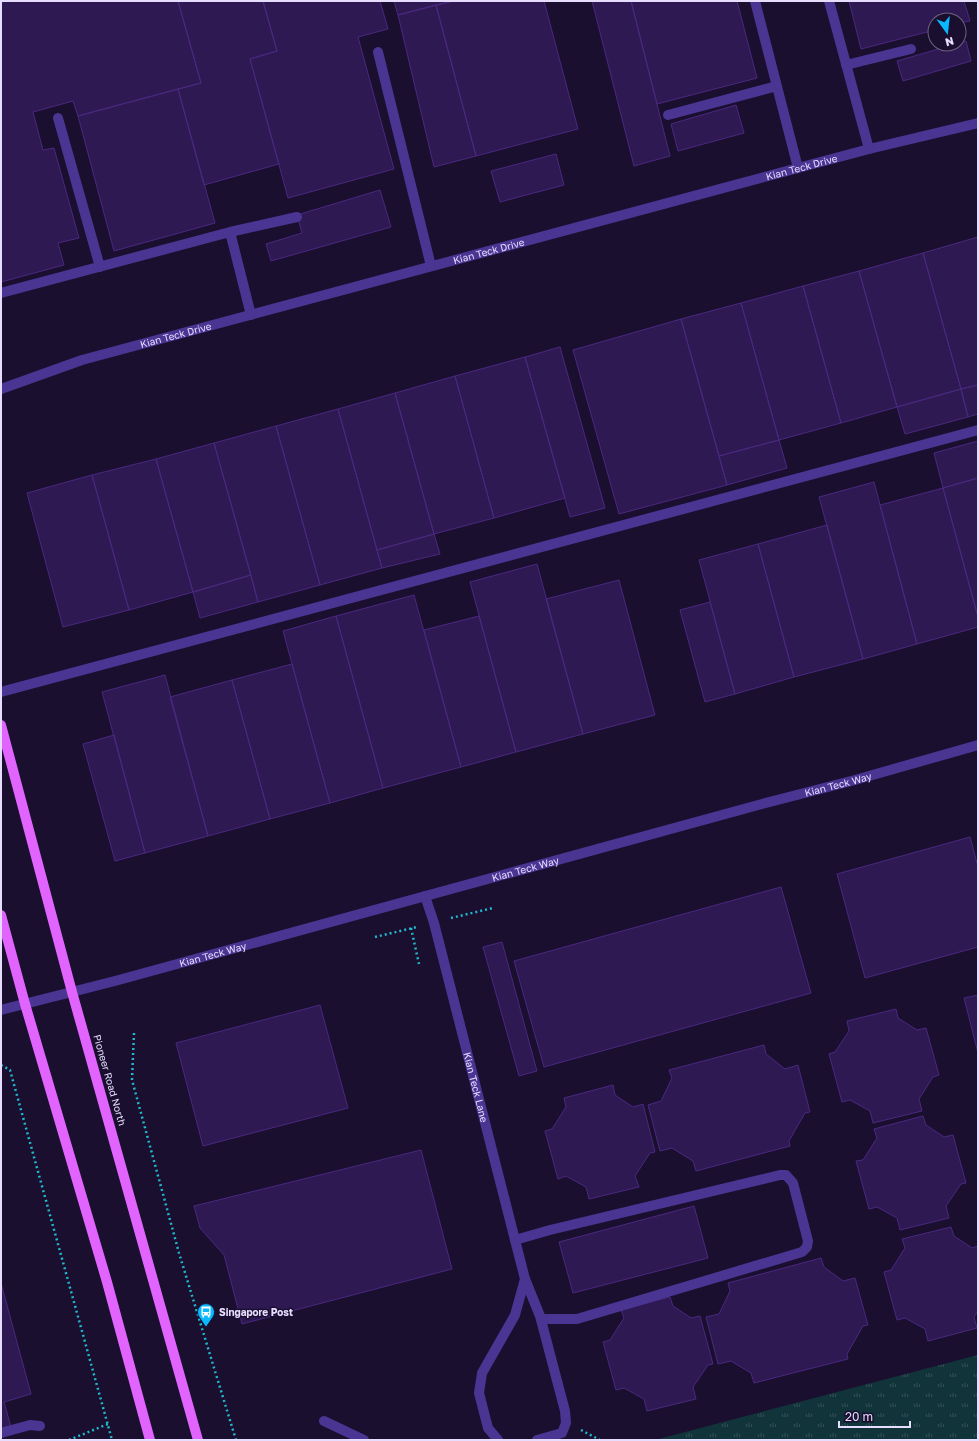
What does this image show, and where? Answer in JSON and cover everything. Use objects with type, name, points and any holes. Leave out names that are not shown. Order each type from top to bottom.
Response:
[{"type":"main road","name":"Pioneer Road North","points":[[1,725],[72,992],[198,1440]]},
{"type":"main road","points":[[1,915],[25,1004],[107,1282],[150,1440]]},
{"type":"street","points":[[755,1],[798,168]]},
{"type":"street","points":[[829,1],[869,149]]},
{"type":"street","points":[[846,65],[911,48]]},
{"type":"street","points":[[378,52],[431,266]]},
{"type":"street","points":[[668,115],[777,86]]},
{"type":"street","points":[[58,118],[100,267]]},
{"type":"street","name":"Kian Teck Drive","points":[[1,389],[82,360],[869,149],[978,122]]},
{"type":"street","points":[[1,293],[230,232],[297,217]]},
{"type":"street","points":[[230,232],[251,315]]},
{"type":"street","points":[[1,692],[978,430]]},
{"type":"street","name":"Kian Teck Way","points":[[1,1010],[855,780],[978,744]]},
{"type":"street","name":"Kian Teck Lane","points":[[425,896],[434,922],[525,1279],[541,1319],[565,1411],[566,1423],[562,1433],[537,1440]]},
{"type":"street","points":[[515,1240],[550,1230],[780,1175],[786,1175],[793,1183],[808,1241],[807,1247],[802,1252],[577,1319],[541,1319]]},
{"type":"street","name":"Kian Teck Lane","points":[[498,1440],[488,1428],[479,1393],[482,1374],[516,1315],[525,1279]]},
{"type":"street","points":[[324,1421],[364,1440]]},
{"type":"street","points":[[1,1433],[30,1425],[40,1426]]},
{"type":"path","points":[[411,928],[419,964]]},
{"type":"path","points":[[134,1034],[132,1080],[179,1253],[236,1440]]},
{"type":"path","points":[[1,1065],[10,1070],[112,1440]]},
{"type":"path","points":[[69,1440],[108,1424]]},
{"type":"green space","points":[[978,1355],[978,1440],[655,1440]]},
{"type":"building","points":[[1,1],[178,1],[201,83],[78,116],[73,101],[33,112],[43,150],[54,148],[79,238],[58,243],[64,265],[1,282]]},
{"type":"building","points":[[178,1],[263,1],[277,51],[250,59],[279,164],[204,185],[178,89],[201,83]]},
{"type":"building","points":[[263,1],[380,1],[388,29],[358,37],[394,169],[288,198],[250,59],[277,51]]},
{"type":"building","points":[[394,1],[453,1],[398,15]]},
{"type":"building","points":[[454,1],[544,1],[578,129],[476,156],[436,5]]},
{"type":"building","points":[[592,1],[631,1],[670,156],[634,166]]},
{"type":"building","points":[[631,1],[737,1],[757,78],[657,104]]},
{"type":"building","points":[[849,1],[964,1],[970,21],[967,22],[967,12],[927,12],[927,32],[861,49]]},
{"type":"building","points":[[436,5],[476,156],[434,167],[398,15]]},
{"type":"building","points":[[967,45],[971,61],[903,81],[897,61],[928,52],[967,52]]},
{"type":"building","points":[[178,89],[215,223],[114,251],[78,116]]},
{"type":"building","points":[[736,105],[744,133],[678,151],[671,124]]},
{"type":"building","points":[[556,154],[564,185],[500,202],[491,171]]},
{"type":"building","points":[[380,190],[391,227],[271,261],[266,244],[302,233],[297,215]]},
{"type":"building","points":[[978,237],[978,385],[961,389],[923,253]]},
{"type":"building","points":[[923,253],[961,389],[897,407],[859,271]]},
{"type":"building","points":[[859,271],[897,407],[841,423],[803,286]]},
{"type":"building","points":[[803,286],[841,423],[779,440],[741,303]]},
{"type":"building","points":[[741,303],[779,440],[719,456],[681,319]]},
{"type":"building","points":[[681,319],[727,485],[619,514],[573,350]]},
{"type":"building","points":[[560,347],[605,508],[570,517],[525,357]]},
{"type":"building","points":[[525,357],[565,498],[494,518],[455,376]]},
{"type":"building","points":[[455,376],[494,518],[434,534],[395,393]]},
{"type":"building","points":[[978,385],[978,414],[968,417],[961,389]]},
{"type":"building","points":[[961,389],[968,417],[905,434],[897,407]]},
{"type":"building","points":[[395,393],[434,534],[377,550],[338,409]]},
{"type":"building","points":[[338,409],[382,568],[320,585],[276,426]]},
{"type":"building","points":[[276,426],[320,585],[258,602],[214,443]]},
{"type":"building","points":[[779,440],[787,468],[727,485],[719,456]]},
{"type":"building","points":[[978,441],[978,478],[943,488],[934,453]]},
{"type":"building","points":[[214,443],[251,575],[193,592],[156,459]]},
{"type":"building","points":[[156,459],[193,592],[129,610],[92,475]]},
{"type":"building","points":[[92,475],[129,610],[63,627],[27,493]]},
{"type":"building","points":[[978,478],[978,617],[943,488]]},
{"type":"building","points":[[874,482],[917,644],[863,659],[819,497]]},
{"type":"building","points":[[943,488],[978,617],[978,627],[917,644],[880,505]]},
{"type":"building","points":[[827,525],[863,659],[794,677],[758,544]]},
{"type":"building","points":[[434,534],[440,554],[382,568],[377,550]]},
{"type":"building","points":[[758,544],[794,677],[735,694],[699,560]]},
{"type":"building","points":[[537,564],[583,734],[516,752],[470,582]]},
{"type":"building","points":[[251,575],[258,602],[200,618],[193,592]]},
{"type":"building","points":[[619,580],[655,715],[583,734],[546,599]]},
{"type":"building","points":[[414,595],[461,767],[383,788],[336,616]]},
{"type":"building","points":[[710,602],[735,694],[705,702],[680,610]]},
{"type":"building","points":[[336,616],[383,788],[330,803],[283,631]]},
{"type":"building","points":[[479,616],[516,752],[461,767],[424,630]]},
{"type":"building","points":[[292,664],[330,803],[270,819],[232,680]]},
{"type":"building","points":[[165,675],[208,836],[145,853],[102,692]]},
{"type":"building","points":[[232,680],[270,819],[208,836],[170,697]]},
{"type":"building","points":[[114,735],[145,853],[115,861],[83,744]]},
{"type":"building","points":[[970,837],[978,867],[978,947],[865,978],[837,874]]},
{"type":"building","points":[[781,887],[811,993],[544,1067],[514,961]]},
{"type":"building","points":[[502,942],[537,1071],[519,1076],[483,947]]},
{"type":"building","points":[[978,995],[978,1053],[964,998]]},
{"type":"building","points":[[320,1005],[348,1108],[203,1146],[176,1043]]},
{"type":"building","points":[[896,1009],[898,1018],[917,1030],[926,1028],[939,1075],[933,1077],[919,1099],[922,1111],[873,1123],[870,1111],[850,1100],[842,1102],[829,1054],[835,1052],[849,1031],[847,1021]]},
{"type":"building","points":[[764,1045],[766,1054],[785,1069],[798,1065],[810,1112],[805,1113],[789,1141],[790,1146],[696,1171],[693,1161],[672,1148],[660,1151],[648,1105],[661,1101],[672,1078],[669,1070]]},
{"type":"building","points":[[613,1085],[615,1095],[633,1107],[643,1104],[655,1152],[650,1153],[635,1176],[639,1187],[589,1199],[586,1187],[566,1176],[558,1179],[545,1131],[552,1129],[566,1107],[564,1098]]},
{"type":"building","points":[[923,1116],[926,1125],[944,1137],[953,1135],[966,1183],[961,1184],[946,1206],[949,1218],[900,1230],[897,1218],[877,1207],[869,1209],[856,1161],[863,1160],[877,1138],[874,1129]]},
{"type":"building","points":[[421,1150],[452,1269],[242,1324],[224,1255],[200,1228],[194,1206]]},
{"type":"building","points":[[694,1206],[708,1258],[573,1293],[559,1242]]},
{"type":"building","points":[[951,1227],[954,1236],[972,1248],[978,1246],[978,1311],[974,1317],[977,1328],[928,1341],[925,1329],[905,1318],[897,1320],[884,1272],[891,1270],[905,1248],[902,1239]]},
{"type":"building","points":[[821,1258],[824,1267],[843,1281],[855,1278],[868,1325],[863,1326],[847,1354],[848,1359],[754,1383],[751,1373],[731,1361],[718,1364],[706,1317],[719,1314],[730,1291],[728,1283]]},
{"type":"building","points":[[1,1283],[31,1394],[4,1402],[11,1427],[1,1430]]},
{"type":"building","points":[[670,1297],[673,1306],[691,1318],[700,1316],[713,1364],[708,1365],[693,1387],[696,1399],[647,1411],[644,1399],[624,1388],[616,1390],[603,1342],[610,1340],[624,1318],[621,1310]]},
{"type":"place","name":"Singapore Post","points":[[206,1327]]}]
